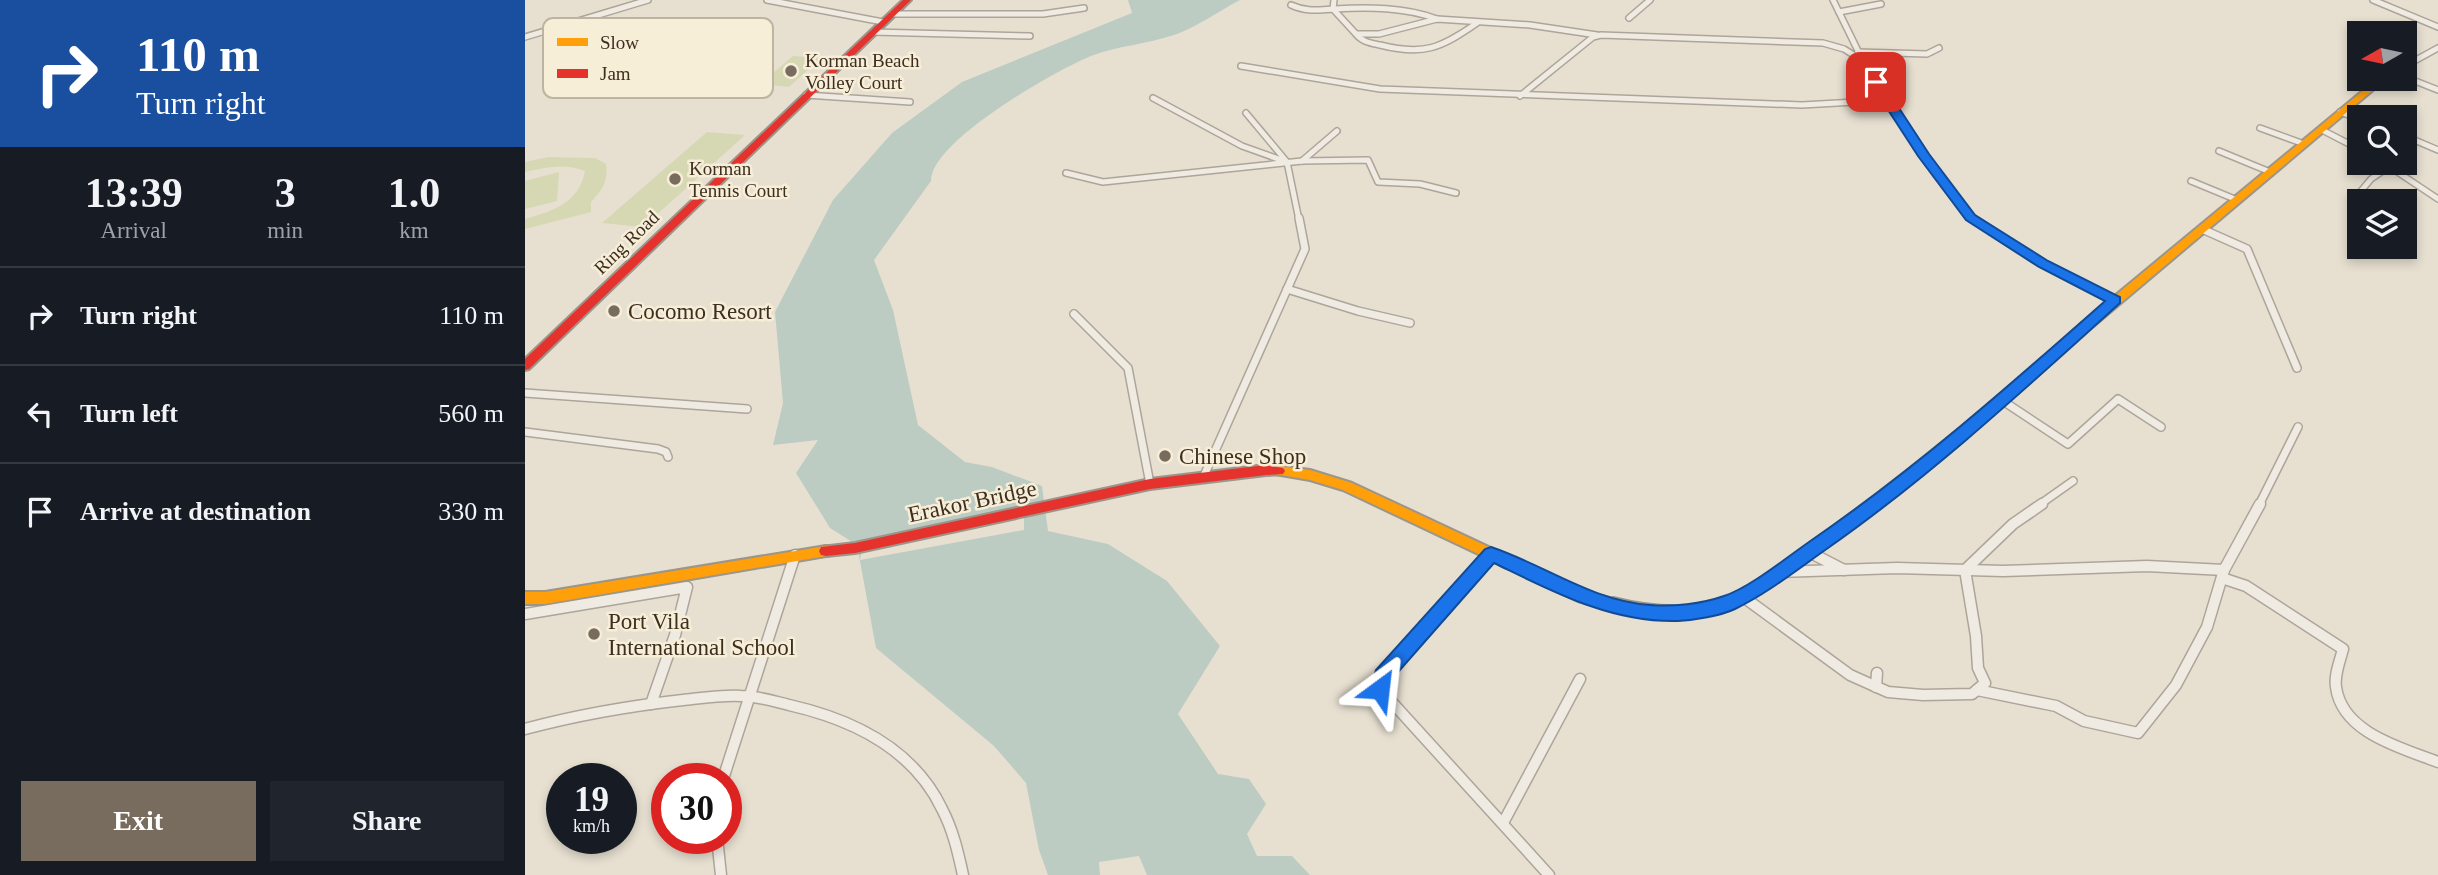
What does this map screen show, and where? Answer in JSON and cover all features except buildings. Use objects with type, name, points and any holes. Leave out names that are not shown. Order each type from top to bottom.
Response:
[{"type":"street","points":[[588,18],[648,0]]},
{"type":"street","points":[[767,0],[888,18],[1043,14],[1084,8]]},
{"type":"street","name":"Ring Road","points":[[525,366],[907,0]]},
{"type":"street","points":[[1334,0],[1333,9],[1361,40],[1411,53],[1430,50],[1450,42],[1477,23]]},
{"type":"street","points":[[1413,10],[1415,0]]},
{"type":"street","points":[[1629,18],[1650,0]]},
{"type":"street","points":[[1833,0],[1860,56],[1890,104],[1924,156],[1971,217],[2043,264],[2115,300]]},
{"type":"street","points":[[2372,0],[2438,27]]},
{"type":"street","points":[[1839,12],[1881,4]]},
{"type":"street","points":[[1291,5],[1308,12],[1333,9],[1413,10],[1437,19],[1530,25],[1601,36],[1823,43],[1860,56],[1927,54],[1939,48]]},
{"type":"street","points":[[1356,34],[1402,29],[1431,23],[1437,19]]},
{"type":"street","points":[[525,37],[543,32]]},
{"type":"street","points":[[873,32],[1031,36]]},
{"type":"street","points":[[1520,96],[1593,37],[1601,36]]},
{"type":"street","points":[[2417,59],[2438,48]]},
{"type":"street","points":[[2431,51],[2438,55]]},
{"type":"street","points":[[1241,65],[1380,89],[1803,105],[1855,102],[1890,104]]},
{"type":"street","points":[[2417,82],[2438,90]]},
{"type":"street","name":"Erakor Bridge","points":[[525,598],[548,597],[795,555],[855,548],[1150,484],[1266,470],[1319,477],[1347,486],[1583,597],[1648,613],[1682,613],[1729,603],[1857,518],[2003,401],[2115,300],[2153,272],[2304,144],[2324,131],[2340,112],[2367,91]]},
{"type":"street","points":[[806,95],[910,102]]},
{"type":"street","points":[[1153,98],[1242,146],[1287,162]]},
{"type":"street","points":[[2340,112],[2347,115]]},
{"type":"street","points":[[1203,478],[1305,249],[1287,162],[1246,114]]},
{"type":"street","points":[[2260,128],[2304,144]]},
{"type":"street","points":[[1302,161],[1337,131]]},
{"type":"street","points":[[2324,131],[2347,143]]},
{"type":"street","points":[[2417,141],[2438,150]]},
{"type":"street","points":[[2219,151],[2270,172]]},
{"type":"street","points":[[1066,173],[1103,182],[1287,162],[1368,160],[1378,182],[1420,184],[1456,193]]},
{"type":"street","points":[[2363,189],[2375,175]]},
{"type":"street","points":[[2403,175],[2438,199]]},
{"type":"street","points":[[2191,181],[2237,200]]},
{"type":"street","points":[[2202,229],[2247,249],[2297,368]]},
{"type":"street","points":[[1287,289],[1358,311],[1411,323]]},
{"type":"street","points":[[1074,314],[1128,368],[1150,484]]},
{"type":"street","points":[[525,393],[747,409]]},
{"type":"street","points":[[2003,401],[2068,444],[2118,399],[2161,427]]},
{"type":"street","points":[[1977,690],[2056,706],[2084,722],[2138,733],[2176,685],[2207,627],[2223,574],[2298,427]]},
{"type":"street","points":[[525,432],[658,449],[666,452],[668,457]]},
{"type":"street","points":[[1965,570],[2036,506],[2073,481]]},
{"type":"street","points":[[1809,552],[1847,571]]},
{"type":"street","points":[[1491,554],[1383,676],[1380,686],[1384,696],[1549,875]]},
{"type":"street","points":[[728,763],[795,555]]},
{"type":"street","points":[[1779,572],[2147,566],[2223,574],[2343,649],[2336,686],[2346,710],[2362,728],[2438,762]]},
{"type":"street","points":[[1742,596],[1850,675],[1876,687],[1888,692],[1923,695],[1972,694],[1985,683],[1978,668],[1976,636],[1965,570]]},
{"type":"street","points":[[672,589],[679,575]]},
{"type":"street","points":[[618,586],[620,599]]},
{"type":"street","points":[[525,614],[538,614],[687,587],[675,635],[652,704]]},
{"type":"street","points":[[579,607],[585,591]]},
{"type":"street","points":[[538,614],[548,597]]},
{"type":"street","points":[[1876,687],[1877,673]]},
{"type":"street","points":[[1503,823],[1580,679]]},
{"type":"street","points":[[525,729],[601,711],[750,696],[815,708],[874,733],[914,767],[932,789],[945,812],[954,835],[963,875]]},
{"type":"street","points":[[719,854],[721,875]]},
{"type":"green space","name":"Korman Beach Volley Court","points":[[793,56],[821,58],[789,87],[773,85],[773,73]]},
{"type":"green space","name":"Korman Tennis Court","points":[[707,132],[745,135],[643,227],[602,223]]},
{"type":"green space","points":[[548,157],[595,158],[606,164],[605,181],[591,202],[591,212],[525,229],[525,219],[563,204],[571,198],[582,182],[585,171],[570,167],[548,167],[525,172],[525,162]]},
{"type":"green space","points":[[559,172],[557,201],[525,209],[525,181]]},
{"type":"shaded area","points":[[1128,0],[1240,0],[1183,32],[1091,56],[1051,76],[997,109],[951,147],[936,165],[931,181],[874,260],[893,310],[918,425],[965,462],[992,467],[1042,486],[1048,531],[1108,544],[1167,581],[1220,646],[1178,714],[1218,774],[1249,779],[1266,804],[1247,834],[1257,856],[1292,856],[1310,875],[1147,875],[1139,856],[1099,862],[1100,875],[1048,875],[1039,850],[1026,783],[994,746],[876,648],[857,545],[830,528],[796,473],[818,440],[773,445],[783,403],[775,312],[833,200],[892,133],[962,82],[1132,13]]},
{"type":"pier","points":[[1024,511],[1024,530],[860,560],[863,542]]},
{"type":"traffic: slow","points":[[2086,326],[2368,91]]},
{"type":"traffic: slow","points":[[1279,471],[1310,475],[1347,486],[1583,597],[1613,604]]},
{"type":"traffic: slow","points":[[525,598],[545,598],[826,551]]},
{"type":"traffic: jam","points":[[525,366],[907,0]]},
{"type":"traffic: jam","points":[[1613,604],[1656,612],[1685,612],[1728,603],[1748,593],[1770,580],[1917,471],[2086,326]]},
{"type":"traffic: jam","points":[[826,551],[855,548],[1150,484],[1266,470],[1279,471]]},
{"type":"place","name":"Korman Beach Volley Court","points":[[791,71]]},
{"type":"place","name":"Korman Tennis Court","points":[[675,179]]},
{"type":"place","name":"Cocomo Resort","points":[[614,311]]},
{"type":"place","name":"Chinese Shop","points":[[1165,456]]},
{"type":"place","name":"Port Vila International School","points":[[594,634]]},
{"type":"route","points":[[1380,689],[1383,676],[1491,554],[1583,597],[1648,613],[1682,613],[1729,603],[1857,518],[2003,401],[2115,300],[2043,264],[1971,217],[1924,156],[1876,82]]}]
